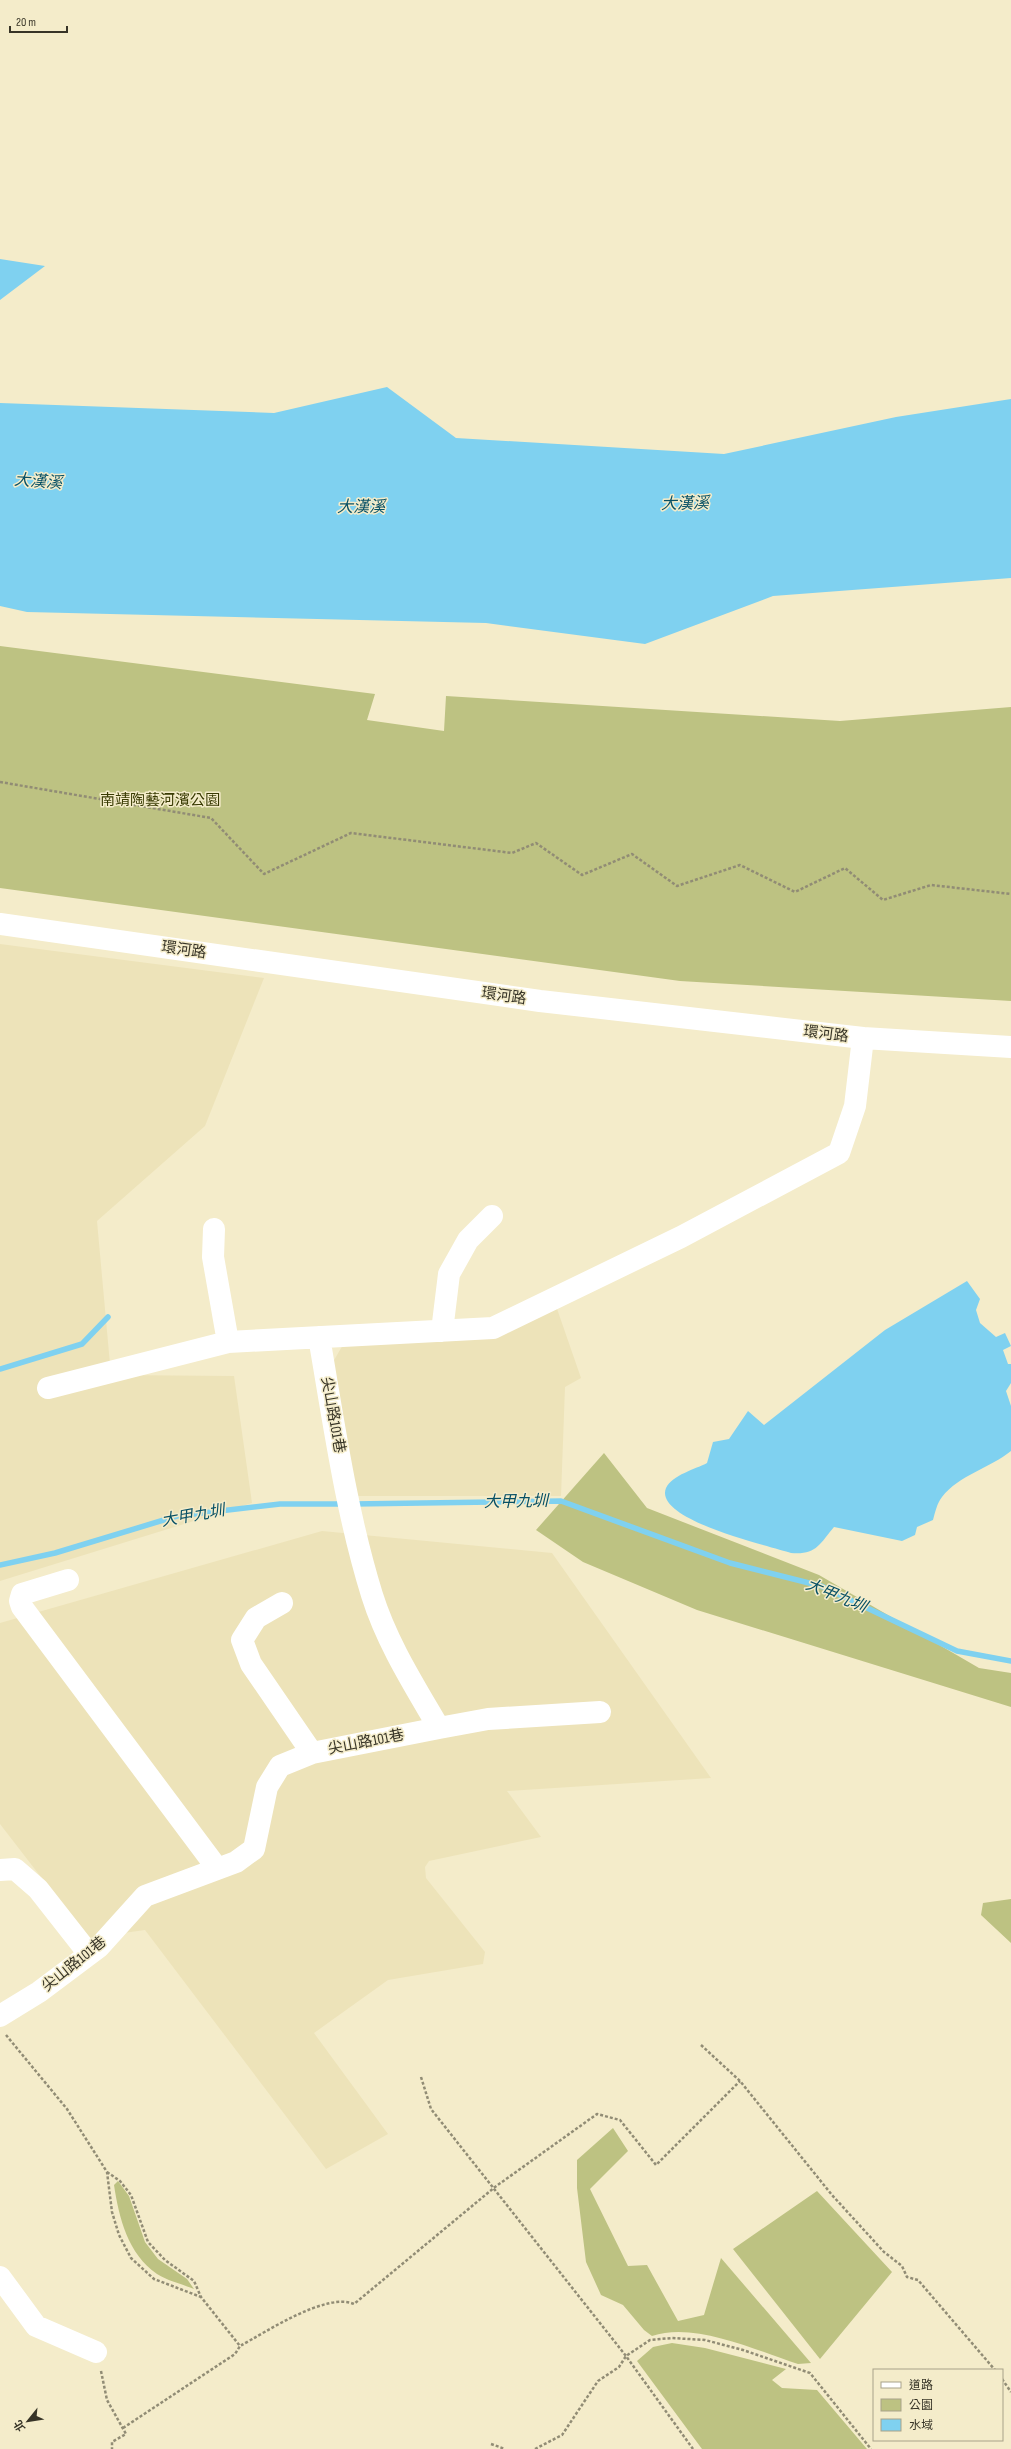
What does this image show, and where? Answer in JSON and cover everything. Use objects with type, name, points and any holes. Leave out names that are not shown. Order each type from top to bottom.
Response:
[{"type":"street","name":"環河路","points":[[0,924],[540,1001],[863,1038],[1011,1047]]},
{"type":"street","points":[[48,1388],[228,1342],[492,1328],[681,1237],[839,1153],[855,1106],[863,1038]]},
{"type":"street","points":[[442,1331],[448,1274],[468,1240],[492,1216]]},
{"type":"street","points":[[214,1229],[213,1257],[228,1342]]},
{"type":"street","name":"尖山路101巷","points":[[2,2025],[39,1992],[99,1947],[145,1896],[216,1868],[236,1862],[254,1850],[267,1787],[280,1766],[312,1753],[439,1728],[388,1636],[372,1596],[348,1503],[319,1337]]},
{"type":"street","points":[[68,1580],[22,1594],[20,1600],[22,1607],[216,1868]]},
{"type":"street","points":[[282,1603],[256,1618],[242,1640],[251,1664],[312,1753]]},
{"type":"street","points":[[439,1728],[488,1719],[600,1712]]},
{"type":"street","points":[[0,1870],[15,1868],[38,1889],[89,1954]]},
{"type":"street","points":[[0,2277],[36,2326],[96,2352]]},
{"type":"path","points":[[0,782],[210,818],[264,874],[351,833],[512,853],[536,843],[582,875],[632,854],[677,886],[740,865],[795,892],[845,868],[883,900],[931,885],[1011,894]]},
{"type":"path","points":[[2,2025],[45,2085],[67,2109],[107,2172],[120,2181],[131,2195],[148,2242],[164,2260],[194,2281],[201,2297],[240,2346]]},
{"type":"path","points":[[701,2044],[740,2082],[832,2195],[884,2252],[902,2266],[907,2277],[918,2280],[994,2369]]},
{"type":"path","points":[[421,2077],[431,2109],[495,2187],[626,2356],[693,2449]]},
{"type":"path","points":[[122,2428],[235,2354],[240,2346],[293,2317],[331,2302],[345,2300],[354,2304],[495,2187],[597,2114],[620,2120],[656,2165],[740,2082]]},
{"type":"path","points":[[107,2172],[112,2212],[119,2235],[131,2258],[154,2279],[201,2297]]},
{"type":"path","points":[[535,2449],[562,2435],[598,2381],[619,2367],[626,2356],[650,2340],[672,2338],[705,2340],[787,2364],[810,2373],[871,2449]]},
{"type":"path","points":[[96,2352],[107,2400],[126,2434],[112,2442],[112,2449]]},
{"type":"path","points":[[1003,2380],[1011,2392]]},
{"type":"path","points":[[491,2444],[506,2449]]},
{"type":"shaded area","points":[[0,944],[264,978],[205,1126],[97,1221],[111,1375],[234,1376],[252,1503],[0,1581]]},
{"type":"shaded area","points":[[555,1303],[581,1378],[565,1387],[561,1496],[356,1496],[333,1362],[344,1343],[472,1330]]},
{"type":"shaded area","points":[[322,1531],[552,1553],[711,1778],[507,1791],[541,1837],[429,1861],[425,1867],[426,1878],[485,1952],[483,1964],[388,1980],[314,2033],[388,2134],[326,2169],[145,1930],[88,1938],[0,1824],[0,1623]]},
{"type":"green space","name":"南靖陶藝河濱公園","points":[[0,646],[375,694],[367,720],[444,731],[446,696],[840,721],[1011,707],[1011,1001],[680,981],[0,888]]},
{"type":"green space","points":[[604,1453],[647,1508],[819,1575],[979,1668],[1011,1673],[1011,1707],[697,1610],[583,1562],[536,1530]]},
{"type":"green space","points":[[1011,1899],[1011,1943],[981,1915],[983,1903]]},
{"type":"green space","points":[[613,2128],[628,2151],[590,2189],[628,2266],[647,2265],[678,2321],[704,2315],[721,2258],[811,2363],[798,2364],[745,2345],[706,2335],[687,2332],[669,2332],[652,2336],[644,2330],[623,2305],[601,2295],[586,2262],[577,2188],[577,2160]]},
{"type":"green space","points":[[118,2181],[129,2196],[145,2242],[158,2259],[187,2279],[194,2289],[170,2281],[157,2274],[147,2266],[139,2256],[126,2234],[122,2222],[114,2185]]},
{"type":"green space","points":[[817,2191],[892,2272],[820,2359],[733,2249]]},
{"type":"green space","points":[[672,2343],[705,2348],[786,2369],[772,2380],[782,2388],[817,2390],[867,2449],[702,2449],[637,2361],[653,2347]]},
{"type":"water","points":[[0,259],[45,266],[0,300]]},
{"type":"water","name":"大漢溪","points":[[387,387],[456,438],[724,454],[896,417],[1011,399],[1011,578],[773,596],[645,644],[486,623],[27,612],[0,606],[0,403],[274,413]]},
{"type":"water","points":[[967,1281],[980,1299],[976,1310],[980,1323],[996,1337],[1005,1333],[1011,1346],[1003,1350],[1008,1364],[1011,1364],[1011,1383],[1006,1391],[1011,1406],[1011,1451],[966,1477],[949,1489],[939,1502],[933,1520],[917,1527],[915,1535],[902,1541],[834,1527],[816,1548],[806,1552],[791,1553],[739,1538],[694,1521],[677,1511],[667,1500],[666,1488],[669,1483],[673,1479],[707,1463],[713,1442],[729,1439],[748,1411],[764,1425],[885,1330]]},
{"type":"waterway","name":"大甲九圳","points":[[0,1369],[82,1344],[108,1317]]},
{"type":"waterway","name":"大甲九圳","points":[[353,1504],[561,1501],[730,1563],[821,1586],[957,1651],[1011,1661]]},
{"type":"waterway","name":"大甲九圳","points":[[0,1565],[55,1553],[177,1516],[280,1504],[344,1504]]}]
